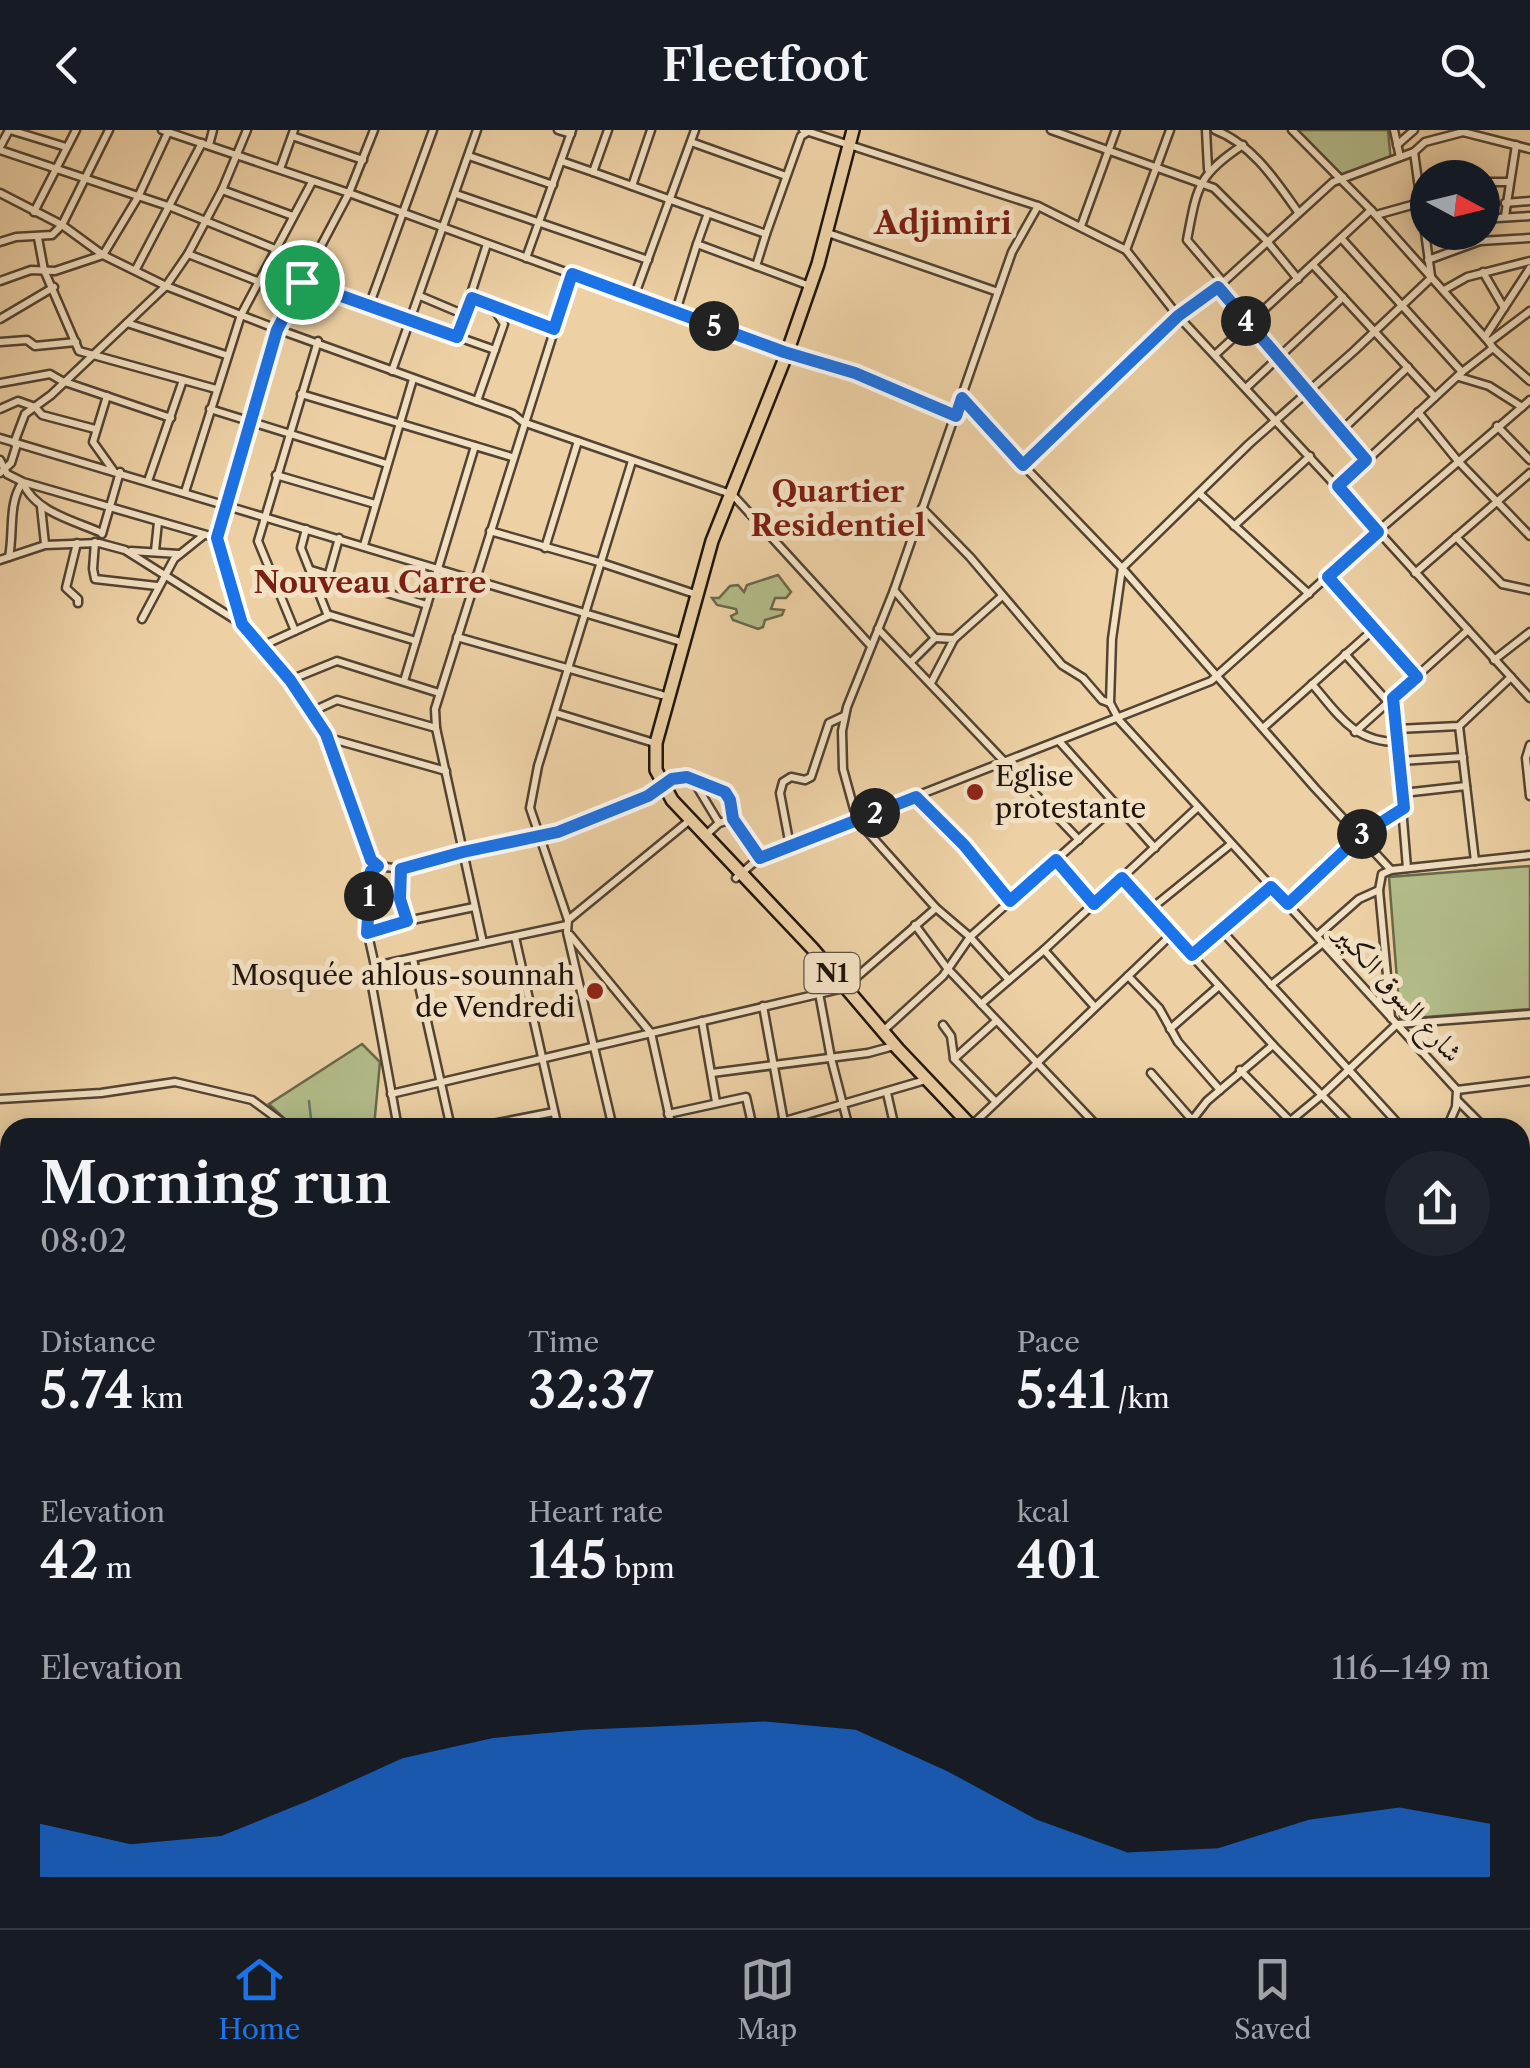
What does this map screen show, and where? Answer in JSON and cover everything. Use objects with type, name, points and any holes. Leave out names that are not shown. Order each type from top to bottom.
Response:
[{"type":"highway","points":[[689,821],[650,770],[650,742],[692,593],[828,233],[854,130]]},
{"type":"highway","points":[[660,786],[656,742],[728,492]]},
{"type":"highway","name":"N1","points":[[689,821],[738,876],[812,948],[890,1047],[960,1118]]},
{"type":"highway","name":"N1","points":[[841,988],[961,1118]]},
{"type":"street","points":[[67,148],[10,130],[0,149],[170,207],[275,249]]},
{"type":"street","points":[[34,212],[76,130]]},
{"type":"street","points":[[0,242],[52,235],[62,225],[109,130]]},
{"type":"street","points":[[136,269],[213,130]]},
{"type":"street","points":[[3,472],[25,414],[166,286],[222,190],[248,130]]},
{"type":"street","points":[[242,624],[217,538],[225,504],[277,330],[349,192],[374,130]]},
{"type":"street","points":[[369,306],[432,130]]},
{"type":"street","points":[[392,370],[477,130]]},
{"type":"street","points":[[526,258],[572,132],[558,130]]},
{"type":"street","points":[[593,172],[608,130]]},
{"type":"street","points":[[632,186],[651,130]]},
{"type":"street","points":[[634,296],[695,130]]},
{"type":"street","points":[[1051,130],[1200,182],[1225,197],[1298,279]]},
{"type":"street","points":[[1081,226],[1116,130]]},
{"type":"street","points":[[1126,250],[1170,130]]},
{"type":"street","points":[[1206,130],[1208,170]]},
{"type":"street","points":[[1215,130],[1243,144],[1298,212]]},
{"type":"street","points":[[1292,130],[1374,212],[1500,358],[1530,381]]},
{"type":"street","points":[[1394,130],[1400,157]]},
{"type":"street","points":[[1397,146],[1414,130]]},
{"type":"street","points":[[0,280],[31,270],[54,271],[103,255],[138,197],[167,131],[855,373],[956,416]]},
{"type":"street","points":[[756,266],[805,131],[1038,206],[1126,250],[1178,316],[1530,698]]},
{"type":"street","points":[[1023,465],[1178,316],[1221,284],[1339,178],[1414,152],[1425,142],[1463,131],[1530,149]]},
{"type":"street","points":[[280,169],[293,133],[363,160]]},
{"type":"street","points":[[691,142],[786,176]]},
{"type":"street","points":[[1243,144],[1208,170],[1200,182],[1187,243],[1276,358],[1366,460]]},
{"type":"street","points":[[1504,216],[1516,145]]},
{"type":"street","points":[[1414,152],[1416,160]]},
{"type":"street","points":[[470,156],[553,185]]},
{"type":"street","points":[[561,161],[766,234]]},
{"type":"street","points":[[185,492],[241,314],[312,182]]},
{"type":"street","points":[[1500,182],[1509,182]]},
{"type":"street","points":[[222,190],[293,216]]},
{"type":"street","points":[[456,194],[648,260]]},
{"type":"street","points":[[1,195],[62,225],[103,255],[166,286],[514,414],[523,422],[728,492],[871,646]]},
{"type":"street","points":[[1506,203],[1530,201]]},
{"type":"street","points":[[1214,355],[1374,212],[1410,205]]},
{"type":"street","points":[[1009,980],[856,820],[840,750],[844,716],[894,590],[1012,252],[1038,206]]},
{"type":"street","points":[[676,312],[708,214]]},
{"type":"street","points":[[1500,217],[1530,216]]},
{"type":"street","points":[[828,233],[998,292]]},
{"type":"street","points":[[38,238],[44,270],[79,351],[216,390]]},
{"type":"street","points":[[1342,238],[1460,374],[1522,406]]},
{"type":"street","points":[[1428,260],[1480,241],[1530,238]]},
{"type":"street","points":[[457,337],[487,244]]},
{"type":"street","points":[[698,244],[810,286]]},
{"type":"street","points":[[1427,250],[1431,278]]},
{"type":"street","points":[[188,254],[258,281]]},
{"type":"street","points":[[1444,290],[1483,272],[1530,261]]},
{"type":"street","points":[[1314,266],[1435,397]]},
{"type":"street","points":[[1489,342],[1504,308],[1530,268]]},
{"type":"street","points":[[1483,272],[1504,308]]},
{"type":"street","points":[[483,944],[436,728],[439,693],[572,274]]},
{"type":"street","points":[[922,508],[970,557],[1062,665],[1110,703],[1112,639],[1122,568],[1431,278]]},
{"type":"street","points":[[302,282],[495,350]]},
{"type":"street","points":[[0,319],[54,287]]},
{"type":"street","points":[[420,296],[465,315]]},
{"type":"street","points":[[1246,388],[1343,296]]},
{"type":"street","points":[[472,298],[554,329]]},
{"type":"street","points":[[477,400],[504,324],[490,303]]},
{"type":"street","points":[[1338,486],[1460,374],[1489,342],[1530,312]]},
{"type":"street","points":[[127,323],[226,356]]},
{"type":"street","points":[[1,340],[27,340],[35,346],[76,342]]},
{"type":"street","points":[[295,631],[258,541],[318,341]]},
{"type":"street","points":[[1523,372],[1530,363]]},
{"type":"street","points":[[1341,432],[1408,367]]},
{"type":"street","points":[[0,384],[50,374],[62,382],[171,418]]},
{"type":"street","points":[[364,546],[413,379]]},
{"type":"street","points":[[148,481],[183,380]]},
{"type":"street","points":[[301,394],[512,458]]},
{"type":"street","points":[[106,396],[93,442],[116,471],[110,509],[92,569],[96,580],[157,586]]},
{"type":"street","points":[[962,398],[1122,568],[1391,870]]},
{"type":"street","points":[[738,876],[760,858],[1119,720],[1220,676],[1530,400]]},
{"type":"street","points":[[0,408],[18,401],[36,406],[42,415],[95,429]]},
{"type":"street","points":[[210,409],[387,464]]},
{"type":"street","points":[[1418,412],[1458,461],[1529,534]]},
{"type":"street","points":[[1497,426],[1530,460]]},
{"type":"street","points":[[0,438],[678,641]]},
{"type":"street","points":[[545,548],[578,441]]},
{"type":"street","points":[[404,681],[476,446]]},
{"type":"street","points":[[1234,526],[1310,456]]},
{"type":"street","points":[[0,460],[3,472],[23,482],[217,538]]},
{"type":"street","points":[[610,1118],[568,926],[530,808],[538,766],[632,461]]},
{"type":"street","points":[[1415,574],[1530,473]]},
{"type":"street","points":[[276,475],[375,504]]},
{"type":"street","points":[[23,482],[40,506],[102,534]]},
{"type":"street","points":[[9,557],[13,506],[23,482]]},
{"type":"street","points":[[1200,494],[1309,594]]},
{"type":"street","points":[[40,506],[45,545]]},
{"type":"street","points":[[155,551],[158,522]]},
{"type":"street","points":[[306,529],[300,548],[328,616]]},
{"type":"street","points":[[490,531],[692,593]]},
{"type":"street","points":[[142,619],[157,586],[180,554],[206,534]]},
{"type":"street","points":[[328,576],[339,538]]},
{"type":"street","points":[[1456,538],[1506,587],[1530,590]]},
{"type":"street","points":[[0,560],[45,545],[97,542],[140,554],[180,554]]},
{"type":"street","points":[[77,543],[66,588],[78,598],[78,603]]},
{"type":"street","points":[[125,550],[242,624],[290,680],[327,738],[371,860],[378,866],[401,869],[539,838],[648,796],[672,779],[692,778],[725,792],[733,819],[760,858]]},
{"type":"street","points":[[311,570],[427,606]]},
{"type":"street","points":[[1328,577],[1417,677]]},
{"type":"street","points":[[894,590],[935,638],[954,640]]},
{"type":"street","points":[[931,683],[954,640],[1001,597]]},
{"type":"street","points":[[262,646],[328,616],[416,641]]},
{"type":"street","points":[[878,629],[1079,840]]},
{"type":"street","points":[[1263,728],[1374,629]]},
{"type":"street","points":[[1355,732],[1468,630]]},
{"type":"street","points":[[1494,660],[1530,632]]},
{"type":"street","points":[[457,637],[662,694]]},
{"type":"street","points":[[911,662],[935,638]]},
{"type":"street","points":[[1345,654],[1391,700],[1397,729],[1407,868]]},
{"type":"street","points":[[290,680],[337,660],[439,693]]},
{"type":"street","points":[[1397,729],[1459,726],[1511,677]]},
{"type":"street","points":[[1312,684],[1355,732],[1372,740],[1398,742]]},
{"type":"street","points":[[311,712],[337,700],[436,728]]},
{"type":"street","name":"شارع السوق الكبير","points":[[1110,703],[1119,720],[1457,1090],[1458,1100],[1451,1118]]},
{"type":"street","points":[[556,713],[650,742]]},
{"type":"street","points":[[790,846],[782,809],[783,782],[791,777],[811,777],[829,723],[844,716]]},
{"type":"street","points":[[1459,726],[1475,861]]},
{"type":"street","points":[[327,738],[446,770]]},
{"type":"street","points":[[1059,741],[1155,848]]},
{"type":"street","points":[[1530,745],[1526,758],[1530,796]]},
{"type":"street","points":[[1400,761],[1463,757]]},
{"type":"street","points":[[692,778],[719,823]]},
{"type":"street","points":[[1403,793],[1466,786]]},
{"type":"street","points":[[916,797],[964,845],[1010,901]]},
{"type":"street","points":[[884,1032],[948,968],[970,937],[1116,806]]},
{"type":"street","points":[[982,1004],[1198,807]]},
{"type":"street","points":[[1288,904],[1360,836],[1404,808]]},
{"type":"street","points":[[703,838],[719,823],[733,819]]},
{"type":"street","points":[[375,966],[568,926],[689,821]]},
{"type":"street","points":[[1152,908],[1231,844]]},
{"type":"street","points":[[1394,1021],[1380,890],[1382,874],[1530,855]]},
{"type":"street","points":[[1056,860],[1094,904]]},
{"type":"street","points":[[378,866],[371,871],[367,933],[375,966],[372,986],[396,1118]]},
{"type":"street","points":[[401,869],[400,899],[407,921]]},
{"type":"street","points":[[1122,878],[1345,1118]]},
{"type":"street","points":[[1192,955],[1271,887]]},
{"type":"street","points":[[1271,985],[1359,899],[1380,890]]},
{"type":"street","points":[[367,933],[474,907]]},
{"type":"street","points":[[391,1094],[841,988],[936,908]]},
{"type":"street","points":[[916,925],[948,968],[1090,1118]]},
{"type":"street","points":[[568,926],[651,1033],[669,1118]]},
{"type":"street","points":[[1221,930],[1393,1118]]},
{"type":"street","points":[[979,1118],[1172,934]]},
{"type":"street","points":[[514,937],[556,1118]]},
{"type":"street","points":[[1044,950],[1094,1006]]},
{"type":"street","points":[[413,959],[449,1118]]},
{"type":"street","points":[[1128,976],[1159,1008],[1170,1029],[1220,1090]]},
{"type":"street","points":[[1170,1029],[1219,986]]},
{"type":"street","points":[[819,992],[846,1118]]},
{"type":"street","points":[[763,1006],[784,1118]]},
{"type":"street","points":[[1293,1118],[1323,1094],[1394,1021],[1530,1014]]},
{"type":"street","points":[[954,1059],[996,1020]]},
{"type":"street","points":[[702,1021],[716,1102]]},
{"type":"street","points":[[944,1025],[951,1036],[954,1059],[996,1102]]},
{"type":"street","points":[[1196,1118],[1240,1070],[1273,1045]]},
{"type":"street","points":[[712,1073],[868,1054],[890,1047]]},
{"type":"street","points":[[1240,1070],[1288,1118]]},
{"type":"street","points":[[1151,1074],[1190,1118]]},
{"type":"street","points":[[0,1100],[101,1093],[175,1082],[252,1100],[276,1118]]},
{"type":"street","points":[[804,1118],[922,1082]]},
{"type":"street","points":[[1457,1090],[1530,1082]]},
{"type":"street","points":[[887,1092],[893,1118]]},
{"type":"street","points":[[668,1114],[746,1097],[751,1118]]},
{"type":"street","points":[[1458,1100],[1475,1118]]},
{"type":"street","points":[[530,1118],[555,1112]]},
{"type":"green space","points":[[1295,130],[1388,130],[1391,162],[1340,176]]},
{"type":"green space","points":[[778,575],[791,592],[786,598],[775,598],[771,609],[784,610],[782,615],[765,620],[758,629],[733,620],[736,609],[717,605],[712,598],[719,598],[730,586],[738,585],[744,592],[747,585]]},
{"type":"green space","points":[[1530,866],[1530,1009],[1400,1019],[1389,877]]},
{"type":"green space","points":[[362,1044],[380,1062],[375,1118],[284,1118],[269,1104]]},
{"type":"waterway","points":[[309,1101],[311,1118]]},
{"type":"place","name":"Eglise protestante","points":[[975,792]]},
{"type":"place","name":"Mosquée ahlous-sounnah de Vendredi","points":[[595,991]]},
{"type":"district","name":"Adjimiri","points":[[943,222]]},
{"type":"district","name":"Quartier Residentiel","points":[[838,508]]},
{"type":"district","name":"Nouveau Carre","points":[[370,582]]},
{"type":"route","points":[[572,274],[784,352],[855,373],[936,410],[956,416],[962,398],[1023,465],[1178,316],[1218,287],[1366,460],[1338,486],[1378,532],[1328,577],[1417,677],[1393,698],[1404,808],[1360,836],[1288,904],[1271,887],[1192,955],[1122,878],[1094,904],[1056,860],[1010,901],[964,845],[916,797],[760,858],[742,836],[725,792],[687,777],[672,779],[648,796],[558,832],[401,869],[400,899],[407,921],[367,933],[371,871],[378,866],[371,860],[326,734],[290,680],[242,624],[217,538],[277,330],[302,282],[457,337],[472,298],[554,329],[572,274]]}]
